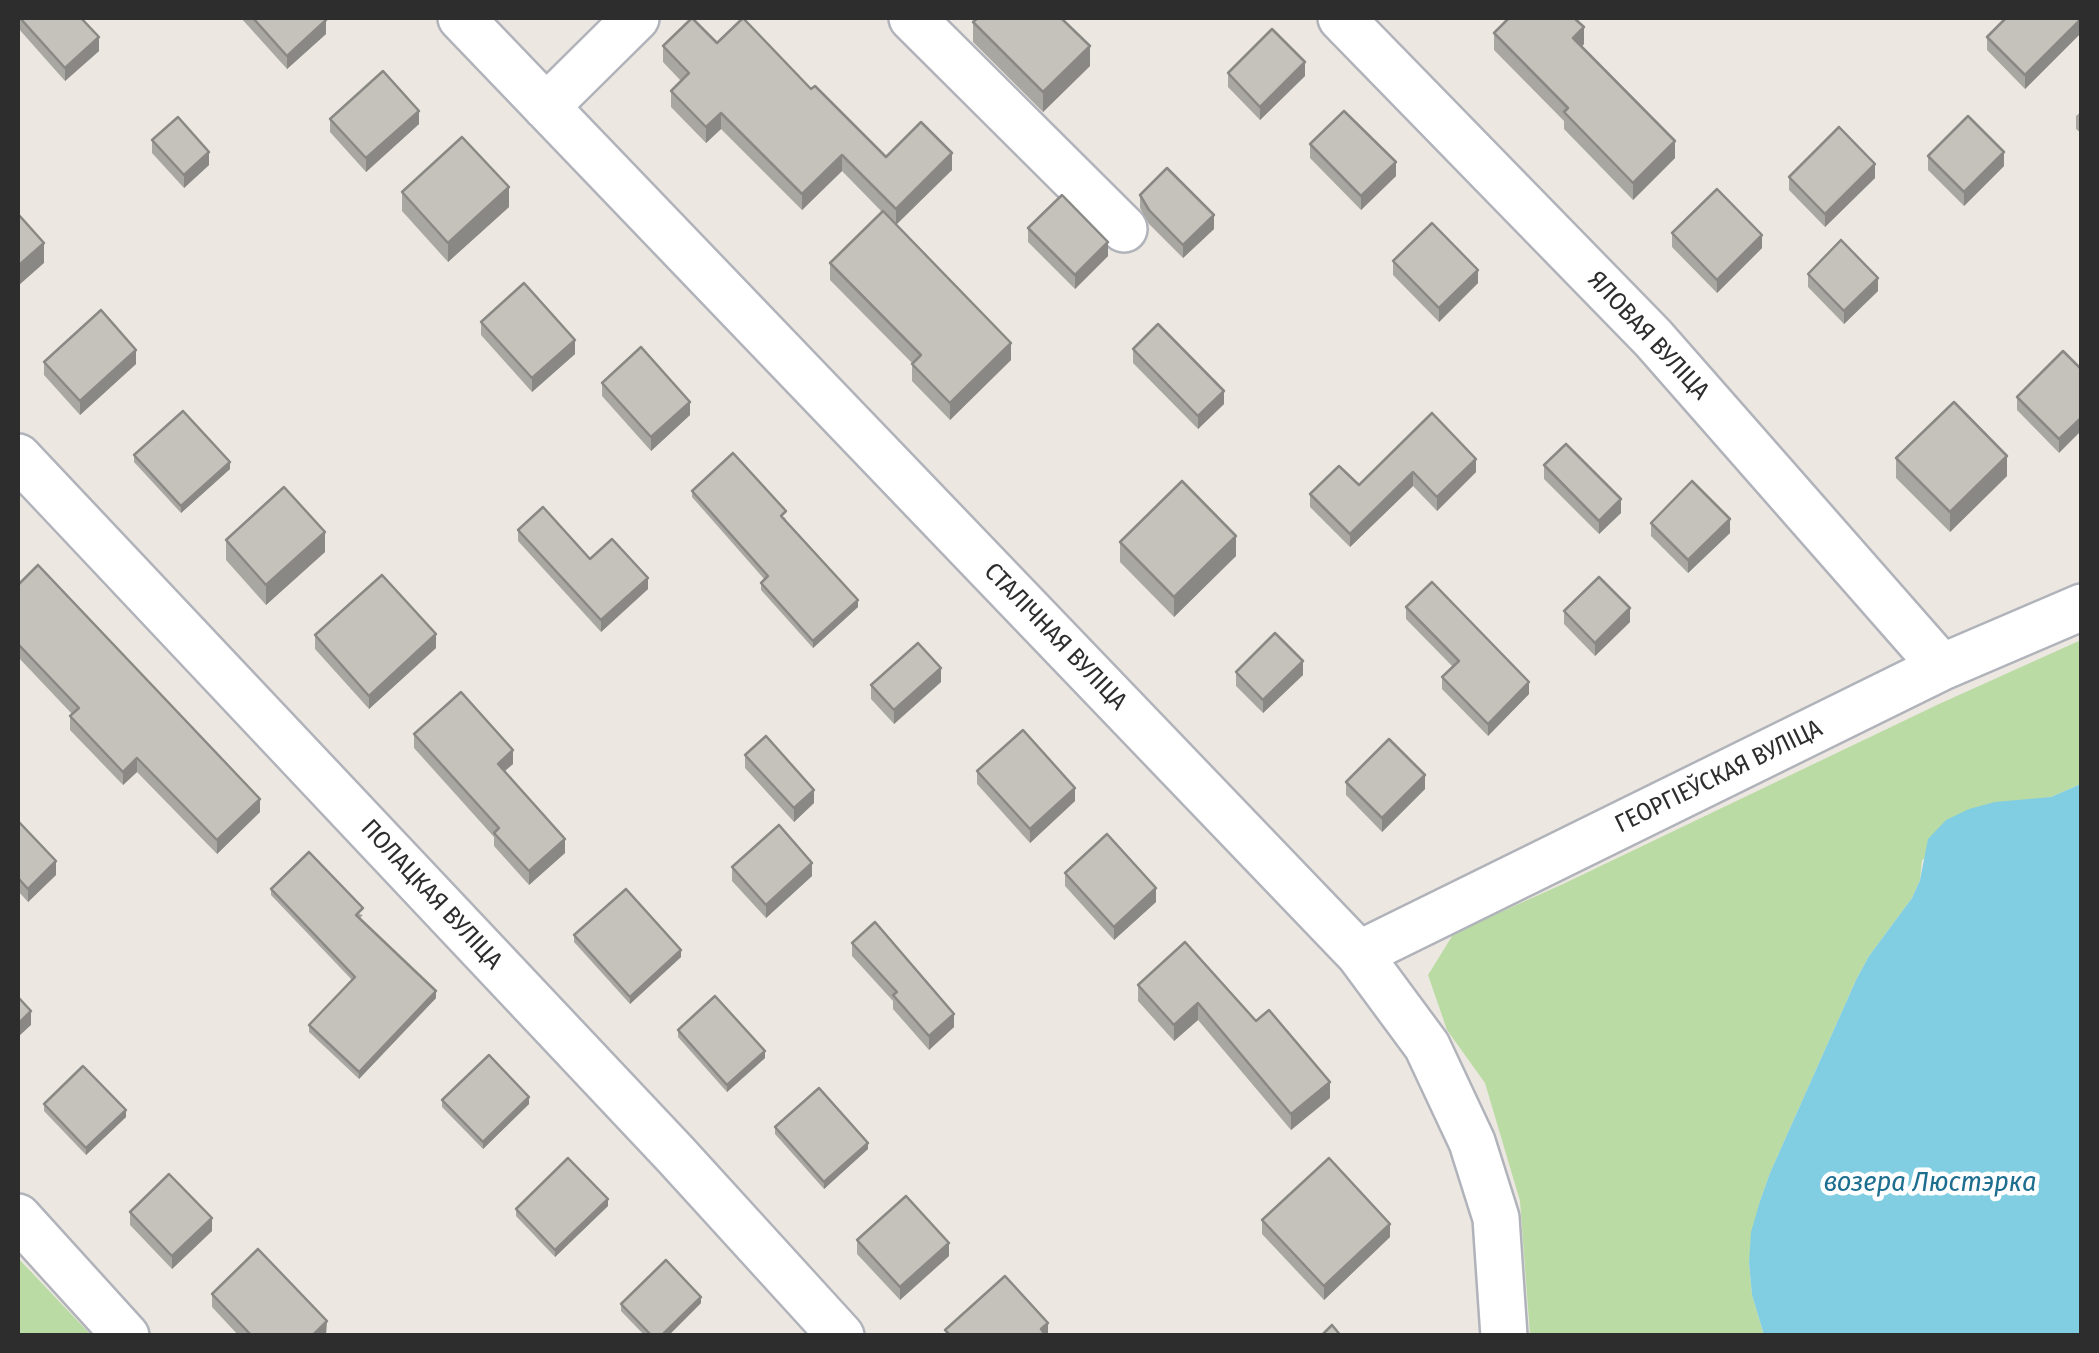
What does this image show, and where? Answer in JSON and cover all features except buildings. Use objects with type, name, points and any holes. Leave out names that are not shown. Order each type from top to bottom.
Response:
[{"type":"street","name":"СТАЛІЧНАЯ ВУЛІЦА","points":[[461,18],[1359,954],[1427,1046],[1472,1142],[1496,1218],[1504,1336]]},
{"type":"street","points":[[546,106],[636,18]]},
{"type":"street","points":[[912,18],[1124,228]]},
{"type":"street","name":"ЯЛОВАЯ ВУЛІЦА","points":[[1341,18],[1653,338],[1942,667]]},
{"type":"street","name":"ПОЛАЦКАЯ ВУЛІЦА","points":[[18,457],[675,1154],[841,1336]]},
{"type":"street","name":"ГЕОРГІЕЎСКАЯ ВУЛІЦА","points":[[1359,954],[1942,667],[2082,607]]},
{"type":"street","points":[[18,1217],[126,1336]]},
{"type":"green space","points":[[2081,640],[2081,784],[2051,797],[2026,801],[1922,860],[1920,880],[1912,898],[1856,980],[1760,1201],[1749,1263],[1752,1295],[1764,1335],[1530,1335],[1520,1201],[1485,1083],[1447,1030],[1428,975],[1454,933]]},
{"type":"green space","points":[[18,1258],[91,1335],[18,1335]]},
{"type":"water","name":"возера Люстэрка","points":[[2081,784],[2081,1335],[1764,1335],[1752,1295],[1749,1263],[1751,1232],[1760,1201],[1856,980],[1912,898],[1920,880],[1928,839],[1946,820],[1969,809],[1995,802],[2051,797]]}]
